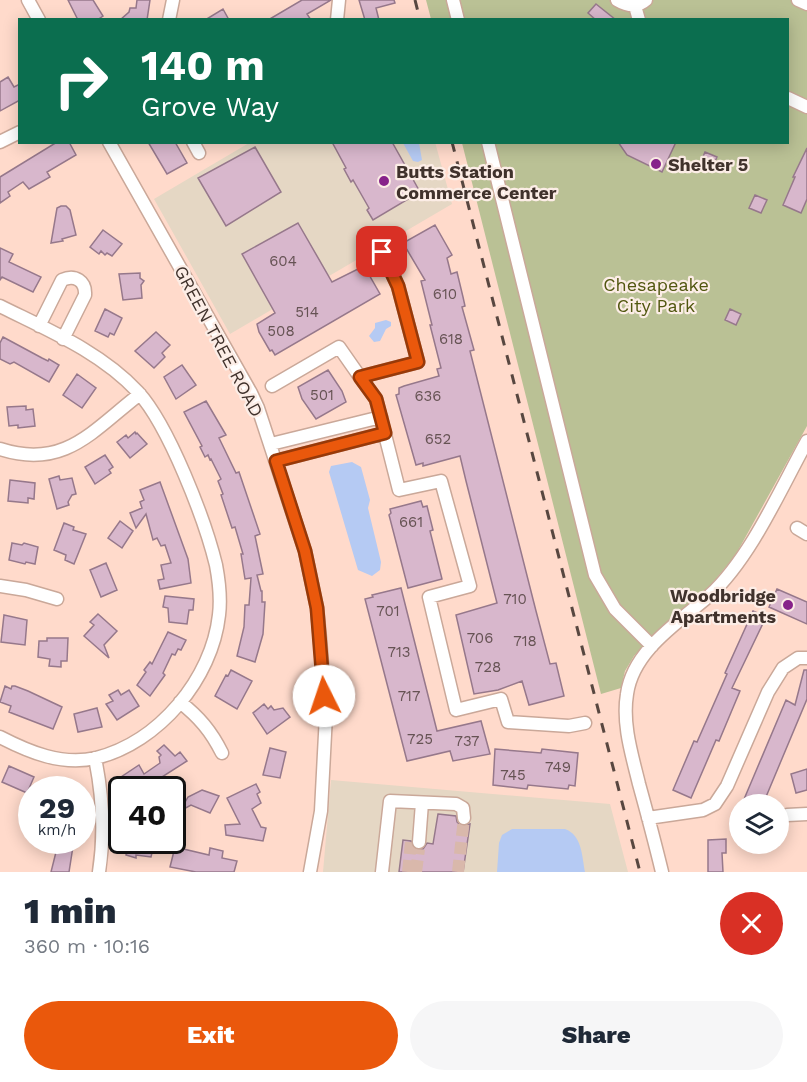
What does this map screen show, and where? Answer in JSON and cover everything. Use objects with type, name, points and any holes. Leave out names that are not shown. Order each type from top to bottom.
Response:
[{"type":"street","points":[[27,0],[38,18]]},
{"type":"street","points":[[170,18],[173,0]]},
{"type":"street","points":[[336,18],[339,0]]},
{"type":"street","points":[[453,0],[458,18]]},
{"type":"street","points":[[617,0],[635,6],[641,5],[646,0]]},
{"type":"street","points":[[798,0],[807,4]]},
{"type":"street","points":[[635,6],[638,18]]},
{"type":"street","points":[[789,98],[807,107]]},
{"type":"street","points":[[0,142],[18,133]]},
{"type":"street","name":"GREEN TREE ROAD","points":[[110,144],[251,393],[271,444],[305,551],[317,608],[326,715],[321,812],[310,872]]},
{"type":"street","points":[[488,144],[595,575],[615,609],[652,646]]},
{"type":"street","points":[[360,377],[418,362],[398,286],[382,252]]},
{"type":"street","points":[[39,326],[62,280],[69,277],[75,278],[85,287],[85,295],[63,339]]},
{"type":"street","points":[[0,306],[99,359],[140,394],[160,424],[186,480],[216,566],[219,590],[219,614],[215,638],[207,661],[195,683],[180,702],[142,736],[119,749],[95,758],[74,760],[34,753],[0,737]]},
{"type":"street","points":[[272,386],[339,347],[376,399],[399,490],[441,481],[470,586],[429,597],[456,710],[501,699],[508,722],[569,726],[585,723]]},
{"type":"street","points":[[0,449],[27,456],[56,453],[74,445],[140,394]]},
{"type":"street","points":[[271,444],[381,417]]},
{"type":"street","points":[[276,461],[385,433]]},
{"type":"street","points":[[662,872],[632,756],[626,711],[629,683],[638,664],[652,646],[718,587],[742,556],[806,446]]},
{"type":"street","points":[[0,586],[26,590],[57,599]]},
{"type":"street","points":[[648,818],[703,810],[715,804],[727,786],[768,692],[783,668],[798,658],[807,658]]},
{"type":"street","points":[[180,702],[198,716],[212,733],[222,753]]},
{"type":"street","points":[[95,758],[104,818],[103,849],[99,872]]},
{"type":"street","points":[[383,866],[390,801],[456,804],[463,808],[464,818]]},
{"type":"street","points":[[419,842],[422,803]]},
{"type":"street","points":[[789,815],[807,814]]},
{"type":"shaded area","points":[[247,144],[436,144],[452,204],[230,334],[154,199]]},
{"type":"shaded area","points":[[331,780],[610,804],[628,872],[323,872]]},
{"type":"green space","name":"Chesapeake City Park","points":[[426,0],[807,0],[807,426],[735,556],[705,592],[680,616],[663,626],[634,656],[625,671],[621,688],[601,694],[462,144],[789,144],[789,18],[431,18]]},
{"type":"water","points":[[404,144],[419,144],[422,160],[413,161]]},
{"type":"water","points":[[386,320],[391,322],[391,326],[386,329],[380,341],[374,342],[369,336],[375,328],[375,323]]},
{"type":"water","points":[[352,462],[361,467],[370,500],[368,508],[381,562],[380,570],[372,576],[358,570],[329,472],[331,466]]},
{"type":"water","points":[[512,829],[565,829],[571,832],[578,841],[585,872],[497,872],[499,843],[502,835]]},
{"type":"building","points":[[68,0],[93,0],[103,16],[100,18],[77,18]]},
{"type":"building","points":[[137,0],[150,0],[147,18],[122,18],[130,8],[136,8]]},
{"type":"building","points":[[302,0],[331,0],[307,14],[310,18],[271,18]]},
{"type":"building","points":[[359,0],[394,0],[395,3],[376,8],[378,18],[364,18]]},
{"type":"building","points":[[596,4],[614,18],[594,18],[588,13]]},
{"type":"building","points":[[223,9],[228,18],[208,18]]},
{"type":"building","points":[[8,77],[14,87],[18,85],[18,101],[0,111],[0,82]]},
{"type":"building","points":[[54,144],[70,144],[76,155],[47,172],[50,177],[29,189],[23,182],[8,192],[10,196],[0,203],[0,177]]},
{"type":"building","points":[[149,144],[176,144],[187,163],[167,174]]},
{"type":"building","name":"Butts Station Commerce Center","points":[[333,144],[393,144],[420,192],[373,220],[367,210],[369,208],[344,169],[346,168]]},
{"type":"building","name":"Shelter 5","points":[[619,144],[675,144],[662,172],[627,155]]},
{"type":"building","points":[[255,147],[281,192],[226,226],[198,178]]},
{"type":"building","points":[[807,148],[807,199],[801,213],[783,205]]},
{"type":"building","points":[[705,152],[717,157],[711,171],[699,166]]},
{"type":"building","points":[[755,195],[767,200],[761,213],[749,208]]},
{"type":"building","points":[[66,206],[70,210],[76,235],[51,243],[57,208]]},
{"type":"building","points":[[298,223],[332,282],[364,266],[380,294],[275,355],[272,350],[270,351],[257,324],[275,313],[242,254]]},
{"type":"building","points":[[435,225],[452,255],[447,258],[451,274],[457,272],[465,306],[462,307],[474,350],[470,351],[550,664],[556,663],[564,696],[529,705],[522,681],[498,690],[474,694],[456,615],[497,603],[460,456],[423,466],[423,463],[416,465],[396,395],[399,394],[399,388],[439,376],[437,369],[441,368],[421,281],[425,280],[403,243]]},
{"type":"building","points":[[103,230],[122,244],[112,256],[107,253],[105,255],[101,251],[99,254],[90,247]]},
{"type":"building","points":[[0,248],[13,254],[9,262],[41,277],[33,292],[2,277],[0,280]]},
{"type":"building","points":[[140,273],[140,278],[144,281],[141,285],[142,298],[123,300],[119,274]]},
{"type":"building","points":[[105,309],[122,318],[114,335],[110,333],[108,337],[95,331]]},
{"type":"building","points":[[730,309],[741,314],[736,325],[725,320]]},
{"type":"building","points":[[156,332],[170,345],[162,353],[165,357],[154,368],[135,351]]},
{"type":"building","points":[[3,337],[59,365],[49,382],[14,362],[10,364],[0,359],[0,343]]},
{"type":"building","points":[[182,365],[196,385],[176,399],[164,377]]},
{"type":"building","points":[[328,370],[342,391],[346,402],[316,419],[302,399],[298,387]]},
{"type":"building","points":[[77,374],[96,388],[82,408],[63,395]]},
{"type":"building","points":[[206,401],[226,435],[219,438],[236,473],[239,472],[260,534],[255,536],[263,574],[257,575],[262,591],[262,602],[265,602],[263,634],[255,662],[237,656],[244,627],[245,605],[249,605],[251,578],[245,579],[241,554],[243,554],[235,527],[232,528],[221,495],[223,494],[218,481],[221,479],[211,459],[208,455],[205,457],[200,447],[202,446],[184,412]]},
{"type":"building","points":[[26,406],[26,410],[33,409],[35,426],[18,428],[18,425],[9,426],[7,407]]},
{"type":"building","points":[[135,432],[147,444],[130,458],[117,442],[126,435],[128,438]]},
{"type":"building","points":[[105,455],[113,467],[109,470],[111,473],[95,484],[85,467]]},
{"type":"building","points":[[59,476],[60,480],[72,478],[76,494],[72,495],[68,502],[69,505],[57,509],[49,479]]},
{"type":"building","points":[[10,480],[35,483],[34,499],[28,498],[28,503],[8,501]]},
{"type":"building","points":[[160,482],[188,559],[191,583],[160,589],[158,580],[164,579],[161,565],[171,563],[165,545],[161,546],[157,538],[153,540],[146,514],[136,528],[130,513],[142,508],[140,502],[144,500],[140,490]]},
{"type":"building","points":[[421,501],[423,507],[427,506],[433,530],[430,531],[442,579],[408,588],[389,515],[390,509]]},
{"type":"building","points":[[120,521],[133,531],[122,548],[108,538]]},
{"type":"building","points":[[64,523],[74,527],[73,530],[86,534],[74,564],[65,560],[66,555],[54,550]]},
{"type":"building","points":[[12,543],[22,545],[24,543],[38,547],[35,564],[9,560]]},
{"type":"building","points":[[106,563],[117,590],[101,597],[90,570]]},
{"type":"building","points":[[401,588],[437,731],[481,721],[490,754],[453,761],[450,751],[407,761],[365,599]]},
{"type":"building","name":"Woodbridge Apartments","points":[[777,589],[807,602],[807,624],[769,607]]},
{"type":"building","points":[[165,596],[194,599],[193,610],[189,610],[187,624],[169,622],[168,608],[163,607]]},
{"type":"building","points":[[753,611],[766,617],[732,688],[740,691],[691,798],[673,790],[694,741],[697,742]]},
{"type":"building","points":[[98,614],[117,631],[104,645],[109,658],[84,636],[94,625],[90,622]]},
{"type":"building","points":[[4,615],[27,620],[25,645],[1,642]]},
{"type":"building","points":[[168,632],[186,640],[181,650],[178,649],[175,655],[172,654],[163,673],[165,675],[150,696],[137,685],[146,672],[144,670],[150,662],[152,664]]},
{"type":"building","points":[[47,638],[68,638],[67,661],[61,661],[61,667],[49,666],[50,659],[38,657],[39,641],[47,641]]},
{"type":"building","points":[[231,670],[252,681],[237,709],[215,696]]},
{"type":"building","points":[[804,670],[807,670],[807,699],[767,794],[746,794],[786,700],[795,705]]},
{"type":"building","points":[[5,686],[11,689],[15,686],[62,707],[53,729],[9,712],[11,706],[0,702]]},
{"type":"building","points":[[118,690],[121,695],[129,690],[139,706],[117,720],[106,704],[113,701],[109,695]]},
{"type":"building","points":[[264,704],[268,709],[271,706],[274,710],[283,708],[290,717],[267,734],[253,713]]},
{"type":"building","points":[[97,708],[102,727],[78,732],[74,714]]},
{"type":"building","points":[[164,745],[175,756],[180,752],[187,761],[163,776],[122,776],[139,765],[144,774],[160,763],[161,755],[157,751]]},
{"type":"building","points":[[270,748],[286,752],[280,778],[263,775]]},
{"type":"building","points":[[495,749],[541,753],[542,749],[578,753],[575,786],[569,785],[568,789],[528,785],[527,789],[493,785]]},
{"type":"building","points":[[9,766],[32,776],[18,776],[18,789],[2,782]]},
{"type":"building","points":[[807,769],[807,790],[796,793],[791,774]]},
{"type":"building","points":[[256,784],[260,792],[257,794],[261,803],[252,809],[261,827],[266,828],[263,841],[226,835],[225,825],[240,824],[227,798]]},
{"type":"building","points":[[202,790],[219,796],[210,813],[191,805],[186,808],[188,797]]},
{"type":"building","points":[[438,814],[456,816],[461,826],[470,824],[463,872],[399,872],[403,840],[411,841],[412,846],[418,850],[423,849],[427,843],[433,844]]},
{"type":"building","points":[[726,839],[726,853],[722,853],[723,872],[708,872],[708,840]]},
{"type":"building","points":[[210,848],[223,851],[222,858],[237,861],[234,872],[196,872],[170,867],[173,854],[186,854],[186,850],[209,855]]},
{"type":"building","points":[[56,854],[72,854],[69,872],[51,872]]},
{"type":"building","points":[[152,854],[151,857],[136,855],[136,858],[126,855]]},
{"type":"tunnel","points":[[458,872],[464,818]]},
{"type":"tunnel","points":[[408,872],[411,841]]},
{"type":"tunnel","points":[[416,872],[419,849]]},
{"type":"railway","points":[[415,0],[420,18]]},
{"type":"railway","points":[[453,144],[640,872]]},
{"type":"place","name":"Shelter 5","points":[[656,164]]},
{"type":"place","name":"Butts Station Commerce Center","points":[[384,181]]},
{"type":"place","name":"Woodbridge Apartments","points":[[788,605]]},
{"type":"route","points":[[324,696],[317,608],[305,551],[276,461],[385,433],[376,399],[360,377],[418,362],[398,286],[382,252]]}]
